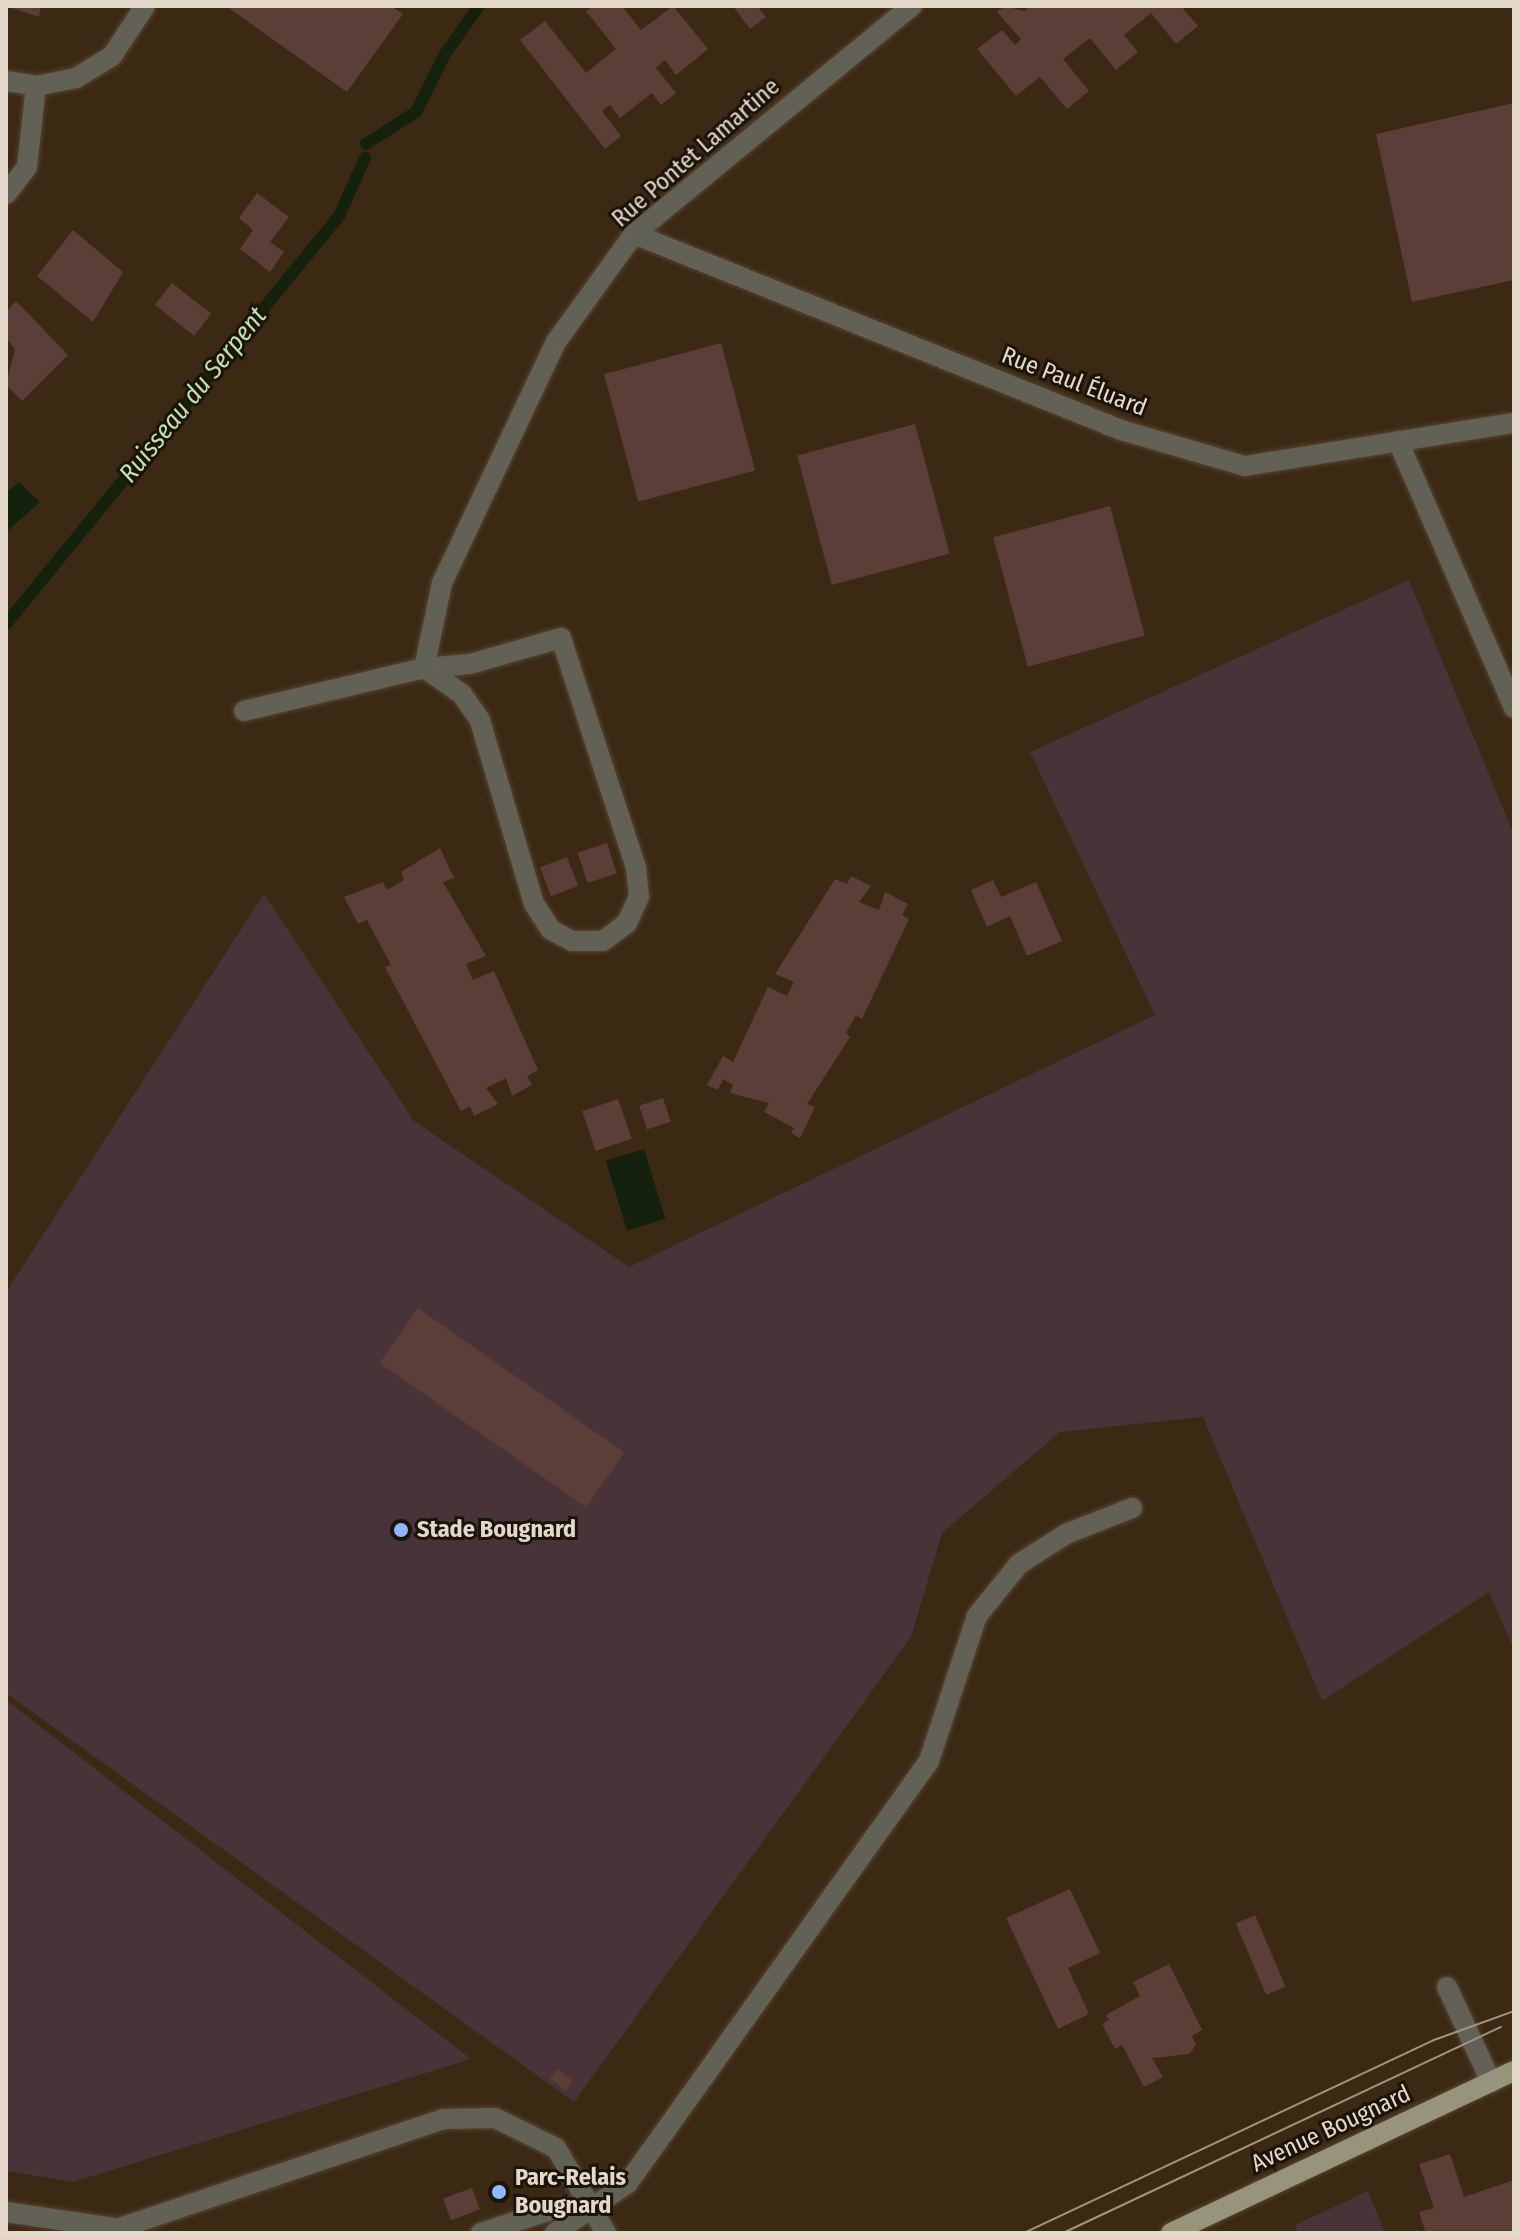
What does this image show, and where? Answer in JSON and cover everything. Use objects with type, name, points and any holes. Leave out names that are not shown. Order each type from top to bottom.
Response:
[{"type":"main road","name":"Avenue Bougnard","points":[[1171,2233],[1514,2071]]},
{"type":"street","points":[[6,81],[36,86],[76,78],[112,56],[145,6]]},
{"type":"street","name":"Rue Pontet Lamartine","points":[[424,668],[442,583],[556,342],[634,234],[912,6]]},
{"type":"street","points":[[6,194],[27,167],[36,86]]},
{"type":"street","name":"Rue Paul Éluard","points":[[634,234],[1121,430],[1245,466],[1514,423]]},
{"type":"street","points":[[1398,441],[1514,708]]},
{"type":"street","points":[[244,711],[424,668],[470,664],[561,638],[636,868],[639,897],[627,923],[603,941],[572,941],[551,930],[534,904],[480,720],[462,694],[424,668]]},
{"type":"street","points":[[555,2233],[628,2183],[929,1761],[977,1616],[1019,1564],[1066,1534],[1132,1508]]},
{"type":"street","points":[[1447,1987],[1491,2082]]},
{"type":"street","points":[[6,2212],[110,2230],[444,2119],[495,2118],[556,2148],[594,2207],[606,2233]]},
{"type":"street","points":[[481,2233],[550,2210],[594,2207]]},
{"type":"shaded area","points":[[19,482],[40,502],[6,532],[6,493]]},
{"type":"shaded area","points":[[1409,580],[1514,835],[1514,1650],[1489,1592],[1322,1701],[1203,1417],[1060,1432],[942,1533],[911,1637],[574,2102],[6,1693],[6,1292],[264,894],[414,1121],[629,1267],[1155,1015],[1030,752]]},
{"type":"shaded area","points":[[644,1149],[665,1219],[627,1231],[606,1161]]},
{"type":"shaded area","points":[[6,1700],[471,2059],[73,2182],[6,2171]]},
{"type":"shaded area","points":[[1368,2191],[1385,2233],[1298,2233],[1295,2225]]},
{"type":"building","points":[[6,6],[41,6],[39,17]]},
{"type":"building","points":[[226,6],[391,6],[403,14],[347,92]]},
{"type":"building","points":[[593,6],[622,6],[641,30],[673,6],[708,49],[676,75],[665,60],[656,68],[676,93],[661,105],[652,93],[620,118],[610,105],[602,111],[621,136],[605,149],[520,40],[545,21],[586,73],[616,49],[586,11]]},
{"type":"building","points":[[733,6],[757,6],[766,17],[750,29]]},
{"type":"building","points":[[1005,6],[1024,11],[1031,6],[1181,6],[1198,26],[1176,44],[1151,13],[1124,35],[1138,52],[1116,70],[1090,38],[1063,59],[1089,91],[1067,109],[1040,77],[1016,96],[977,49],[1002,30],[1015,45],[1021,39],[997,12]]},
{"type":"building","points":[[1514,103],[1514,280],[1412,302],[1376,134]]},
{"type":"building","points":[[257,193],[289,217],[270,242],[284,252],[270,272],[240,249],[253,230],[239,218]]},
{"type":"building","points":[[73,230],[123,272],[93,322],[37,276]]},
{"type":"building","points":[[172,283],[211,314],[194,336],[155,305]]},
{"type":"building","points":[[16,301],[68,355],[22,401],[6,385],[15,349],[6,338],[6,312]]},
{"type":"building","points":[[721,343],[755,471],[638,502],[604,374]]},
{"type":"building","points":[[915,424],[950,553],[832,585],[797,456]]},
{"type":"building","points":[[1110,506],[1145,635],[1028,667],[993,537]]},
{"type":"building","points":[[607,843],[617,873],[587,883],[578,853]]},
{"type":"building","points":[[440,848],[454,878],[443,882],[486,956],[466,964],[473,980],[494,971],[538,1070],[527,1076],[532,1085],[512,1096],[506,1078],[486,1088],[498,1104],[474,1116],[470,1106],[461,1111],[385,967],[391,965],[367,920],[358,924],[344,897],[383,882],[387,890],[404,880],[401,872]]},
{"type":"building","points":[[567,857],[578,886],[551,896],[540,867]]},
{"type":"building","points":[[851,876],[871,886],[859,902],[879,910],[885,892],[908,904],[902,915],[909,919],[862,1019],[856,1015],[846,1033],[850,1037],[807,1104],[815,1107],[800,1138],[791,1133],[794,1128],[764,1112],[769,1103],[730,1093],[733,1085],[723,1079],[718,1090],[707,1085],[723,1056],[733,1062],[768,987],[787,996],[794,982],[775,974],[835,879],[847,884]]},
{"type":"building","points":[[993,880],[1001,897],[1036,882],[1062,941],[1027,956],[1010,916],[987,927],[971,890]]},
{"type":"building","points":[[663,1098],[671,1122],[647,1130],[639,1106]]},
{"type":"building","points":[[618,1099],[632,1139],[596,1151],[582,1111]]},
{"type":"building","points":[[418,1308],[624,1453],[586,1507],[380,1363]]},
{"type":"building","points":[[1070,1889],[1100,1953],[1068,1968],[1089,2014],[1058,2029],[1006,1918]]},
{"type":"building","points":[[1255,1915],[1285,1987],[1266,1995],[1236,1923]]},
{"type":"building","points":[[1169,1964],[1202,2030],[1192,2036],[1196,2044],[1190,2054],[1152,2058],[1163,2077],[1144,2087],[1122,2045],[1115,2049],[1102,2024],[1109,2020],[1106,2015],[1140,1996],[1133,1982]]},
{"type":"building","points":[[557,2069],[573,2081],[566,2091],[550,2079]]},
{"type":"building","points":[[1450,2154],[1464,2197],[1514,2180],[1514,2233],[1426,2233],[1419,2212],[1434,2208],[1419,2164]]},
{"type":"building","points":[[472,2188],[480,2210],[451,2220],[443,2199]]},
{"type":"waterway","name":"Ruisseau du Serpent","points":[[366,144],[416,112],[445,54],[479,6]]},
{"type":"waterway","name":"Ruisseau du Serpent","points":[[6,624],[339,216],[365,158]]},
{"type":"tram line","points":[[1024,2233],[1434,2040],[1514,2011]]},
{"type":"tram line","points":[[1063,2233],[1501,2027]]},
{"type":"place","name":"Stade Bougnard","points":[[401,1530]]},
{"type":"place","name":"Parc-Relais Bougnard","points":[[499,2192]]}]
